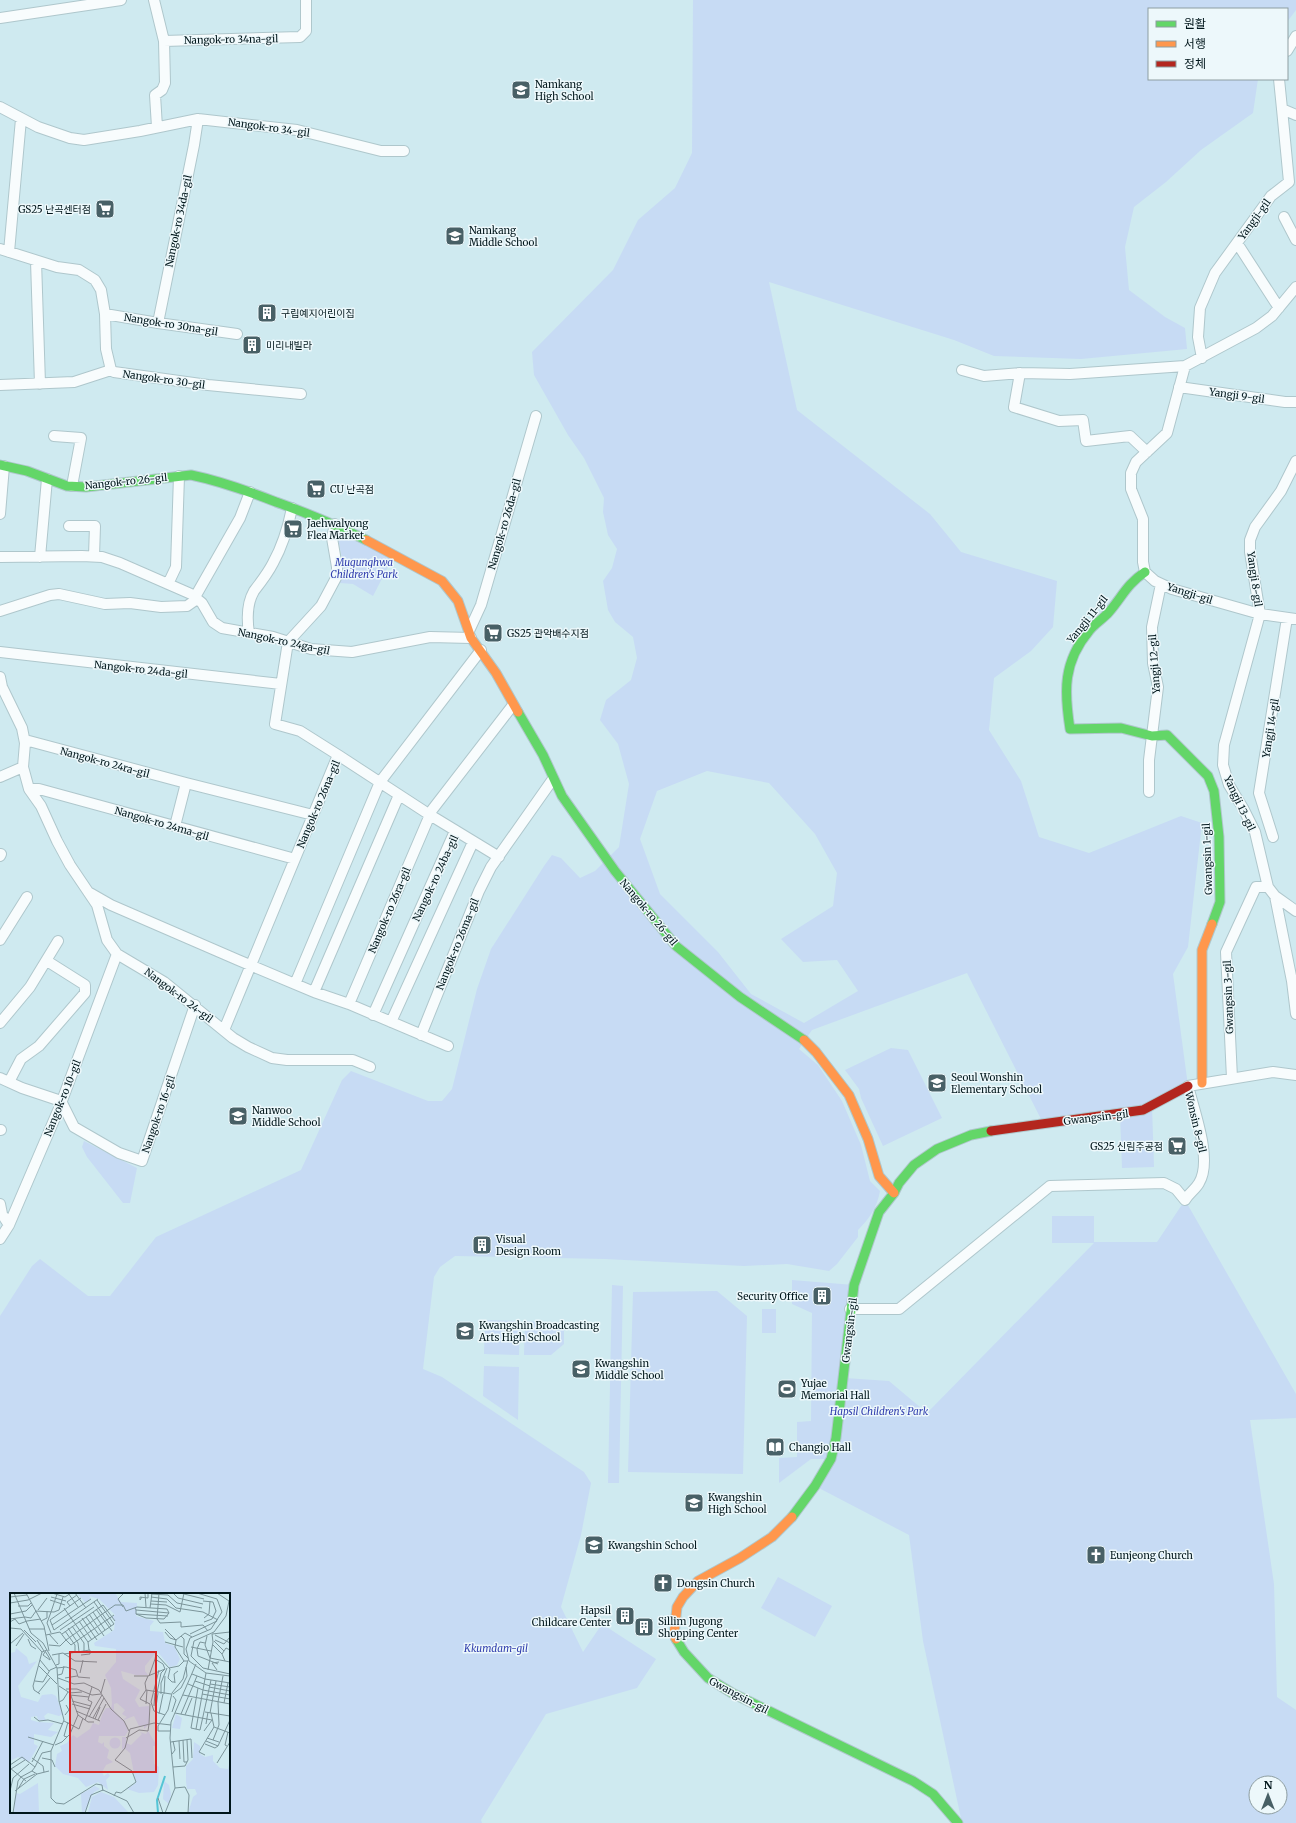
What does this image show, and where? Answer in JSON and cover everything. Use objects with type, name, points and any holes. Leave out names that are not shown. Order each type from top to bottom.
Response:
[{"type":"street","points":[[0,18],[74,3],[121,0]]},
{"type":"street","points":[[154,0],[164,41],[165,82],[162,90],[155,95],[157,127]]},
{"type":"street","name":"Nangok-ro 34na-gil","points":[[164,41],[300,37],[306,31],[306,0]]},
{"type":"street","points":[[1288,50],[1296,36]]},
{"type":"street","points":[[1279,80],[1282,109],[1296,115]]},
{"type":"street","name":"Nangok-ro 34-gil","points":[[0,106],[21,119],[70,138],[84,140],[198,118],[297,130],[381,150],[404,151]]},
{"type":"street","name":"Yangji-gil","points":[[1202,358],[1198,337],[1200,308],[1215,273],[1271,196],[1289,182],[1282,109]]},
{"type":"street","name":"Nangok-ro 34da-gil","points":[[158,323],[198,118]]},
{"type":"street","points":[[5,250],[21,119]]},
{"type":"street","points":[[1284,217],[1296,240]]},
{"type":"street","name":"Yangji-gil","points":[[1236,243],[1279,308]]},
{"type":"street","name":"Nangok-ro 30-gil","points":[[5,250],[58,267],[79,270],[95,280],[101,290],[105,314],[106,349],[111,370],[114,372],[208,385],[301,394]]},
{"type":"street","points":[[36,261],[40,384]]},
{"type":"street","points":[[962,370],[984,376],[1020,373],[1070,374],[1184,366],[1202,358],[1256,328],[1272,316],[1296,287]]},
{"type":"street","name":"Nangok-ro 30na-gil","points":[[105,314],[237,334]]},
{"type":"street","points":[[1145,572],[1143,562],[1143,519],[1131,490],[1131,473],[1136,462],[1167,433],[1184,366]]},
{"type":"street","points":[[0,385],[74,382],[111,370]]},
{"type":"street","points":[[1020,373],[1014,407],[1058,421],[1083,420],[1086,441],[1130,436],[1147,452]]},
{"type":"street","name":"Yangji 9-gil","points":[[1179,387],[1285,402],[1296,402]]},
{"type":"street","name":"Nangok-ro 26da-gil","points":[[470,634],[481,605],[536,416]]},
{"type":"street","points":[[54,436],[81,438],[72,486]]},
{"type":"street","name":"Yangji 8-gil","points":[[1260,614],[1250,552],[1250,540],[1255,527],[1281,491],[1296,461]]},
{"type":"street","name":"Nangok-ro 26-gil","points":[[0,514],[2,465],[72,486],[86,487],[191,475],[206,478],[250,492],[335,524],[442,581],[458,601],[470,634],[482,650],[543,755],[562,796],[615,871],[676,946],[740,997],[806,1041],[816,1052],[853,1102],[868,1139],[879,1176],[886,1186],[894,1193]]},
{"type":"street","name":"Nangok-ro 26-gil","points":[[168,584],[176,567],[179,476]]},
{"type":"street","points":[[40,557],[47,479]]},
{"type":"street","points":[[0,611],[50,595],[59,594],[105,604],[130,603],[161,607],[187,606],[196,598],[240,518],[250,492]]},
{"type":"street","points":[[249,633],[248,608],[254,592],[273,563],[287,533],[292,508]]},
{"type":"street","points":[[288,642],[321,606],[337,576],[332,538],[335,524]]},
{"type":"street","points":[[69,526],[95,526],[94,556]]},
{"type":"street","name":"Nangok-ro 24ga-gil","points":[[0,557],[94,556],[120,563],[196,598],[202,603],[213,622],[222,628],[273,637],[311,648],[352,652],[430,637],[470,634]]},
{"type":"street","name":"Yangji-gil","points":[[1145,572],[1161,584],[1172,589],[1260,614],[1292,618]]},
{"type":"street","name":"Yangji 11-gil","points":[[1145,572],[1131,581],[1108,614],[1095,624],[1080,641],[1072,655],[1067,673],[1065,689],[1070,729],[1121,728],[1152,736]]},
{"type":"street","name":"Yangji 12-gil","points":[[1149,792],[1149,760],[1158,687],[1153,662],[1152,627],[1161,584]]},
{"type":"street","name":"Yangji 13-gil","points":[[1260,614],[1224,745],[1223,764],[1229,785],[1255,832],[1268,887],[1275,896],[1296,911]]},
{"type":"street","name":"Yangji 14-gil","points":[[1273,837],[1259,793],[1292,618]]},
{"type":"street","name":"Nangok-ro 26na-gil","points":[[251,966],[338,755],[300,731],[275,724],[288,642]]},
{"type":"street","points":[[0,649],[0,656]]},
{"type":"street","points":[[294,984],[380,782],[482,650]]},
{"type":"street","name":"Nangok-ro 24da-gil","points":[[0,652],[281,684]]},
{"type":"street","name":"Nangok-ro 24-gil","points":[[0,677],[2,687],[22,728],[25,743],[23,767],[29,789],[41,806],[70,865],[97,905],[107,940],[117,954],[164,982],[224,1030],[248,1047],[272,1058],[287,1060],[353,1060],[370,1068]]},
{"type":"street","name":"Nangok-ro 26ra-gil","points":[[349,1004],[432,810],[513,705]]},
{"type":"street","name":"Gwangsin 1-gil","points":[[1152,736],[1168,735],[1208,776],[1214,791],[1219,838],[1220,902],[1202,950],[1202,1083]]},
{"type":"street","name":"Nangok-ro 24ra-gil","points":[[25,743],[29,741],[313,815]]},
{"type":"street","points":[[338,755],[455,831]]},
{"type":"street","points":[[0,777],[23,767]]},
{"type":"street","name":"Nangok-ro 26ma-gil","points":[[421,1035],[479,891],[499,857],[554,779]]},
{"type":"street","points":[[175,826],[186,783]]},
{"type":"street","name":"Nangok-ro 24ma-gil","points":[[29,789],[39,789],[295,858]]},
{"type":"street","points":[[314,992],[399,795]]},
{"type":"street","name":"Nangok-ro 24ba-gil","points":[[373,1015],[455,831],[473,842],[391,1022]]},
{"type":"street","points":[[473,842],[499,857]]},
{"type":"street","name":"Gwangsin 3-gil","points":[[1232,1078],[1226,952],[1256,887],[1268,887]]},
{"type":"street","points":[[90,893],[111,905],[251,966],[314,992],[349,1004],[448,1046]]},
{"type":"street","points":[[1275,896],[1292,981],[1296,1014]]},
{"type":"street","points":[[0,940],[26,897]]},
{"type":"street","points":[[0,1023],[30,988],[58,941]]},
{"type":"street","name":"Nangok-ro 10-gil","points":[[0,1239],[9,1225],[61,1101],[117,954]]},
{"type":"street","points":[[47,961],[85,985],[85,993],[39,1046],[21,1059],[4,1080],[61,1101]]},
{"type":"street","points":[[224,1030],[251,966]]},
{"type":"street","points":[[85,993],[99,1002]]},
{"type":"street","name":"Nangok-ro 16-gil","points":[[61,1101],[74,1128],[119,1153],[142,1161],[194,1005]]},
{"type":"street","name":"Gwangsin-gil","points":[[958,1823],[933,1794],[913,1781],[732,1692],[708,1678],[684,1652],[674,1636],[677,1607],[683,1597],[698,1581],[740,1558],[772,1537],[786,1524],[815,1486],[832,1459],[836,1438],[854,1285],[879,1212],[894,1193],[899,1183],[914,1165],[937,1148],[958,1139],[999,1129],[1143,1110],[1188,1086],[1202,1083],[1273,1072],[1296,1075]]},
{"type":"street","name":"Wonsin 8-gil","points":[[850,1309],[900,1309],[1050,1186],[1166,1184],[1176,1189],[1185,1200],[1189,1193],[1199,1183],[1203,1174],[1204,1157],[1188,1086]]},
{"type":"street","points":[[0,1204],[2,1214],[9,1225]]},
{"type":"green space","name":"Kkumdam-gil","points":[[693,0],[1296,0],[1296,10],[1288,21],[1288,8],[1148,8],[1148,80],[1258,80],[1253,113],[1201,150],[1166,182],[1134,207],[1125,247],[1129,290],[1165,317],[1185,328],[1187,349],[1081,359],[994,356],[954,340],[769,282],[797,410],[930,514],[961,552],[1057,581],[1053,627],[1031,651],[994,678],[989,730],[1021,781],[1039,837],[1089,853],[1181,816],[1202,823],[1188,947],[1173,974],[1188,1086],[1152,1106],[1154,1167],[1122,1168],[1120,1114],[1043,1123],[967,973],[812,1030],[799,1049],[818,1065],[842,1101],[861,1145],[870,1181],[880,1191],[877,1203],[872,1213],[858,1230],[858,1237],[837,1264],[829,1271],[787,1264],[744,1266],[605,1259],[455,1256],[440,1267],[434,1277],[423,1369],[442,1377],[584,1472],[591,1483],[581,1535],[561,1607],[583,1652],[602,1624],[656,1659],[637,1688],[546,1714],[481,1820],[482,1823],[0,1823],[0,1316],[32,1266],[40,1259],[88,1296],[110,1296],[156,1237],[301,1170],[342,1080],[351,1071],[428,1101],[442,1101],[452,1089],[477,989],[491,949],[544,866],[552,855],[561,858],[580,878],[595,871],[619,847],[629,784],[618,744],[600,720],[606,700],[631,680],[637,658],[633,637],[615,622],[608,610],[603,581],[612,568],[617,549],[608,535],[603,512],[604,498],[584,458],[568,435],[534,375],[532,352],[613,270],[638,220],[675,188],[692,153]],"holes":[[[707,771],[769,783],[815,834],[837,873],[833,906],[781,939],[803,962],[837,960],[858,991],[804,1023],[751,994],[718,952],[660,894],[640,839],[657,791]]]},
{"type":"green space","name":"Mugunghwa Children's Park","points":[[341,532],[389,558],[390,563],[373,596],[353,584],[340,583],[342,558],[337,534]]},
{"type":"green space","points":[[891,1048],[908,1050],[942,1118],[883,1146],[861,1098],[859,1089],[845,1070]]},
{"type":"green space","points":[[84,1141],[137,1168],[130,1203],[123,1203],[87,1157],[82,1147]]},
{"type":"green space","name":"Hapsil Children's Park","points":[[1185,1200],[1296,1394],[1296,1418],[1250,1420],[1274,1584],[1277,1697],[1296,1710],[1296,1823],[962,1823],[923,1641],[909,1535],[815,1486],[831,1459],[811,1459],[779,1483],[779,1458],[797,1457],[797,1422],[811,1421],[812,1313],[792,1304],[792,1280],[854,1285],[845,1378],[889,1381],[927,1413],[1094,1243],[1052,1243],[1052,1216],[1094,1216],[1094,1242],[1157,1242]]},
{"type":"green space","points":[[612,1285],[623,1286],[619,1483],[608,1483]]},
{"type":"green space","points":[[717,1291],[747,1316],[743,1474],[628,1472],[633,1292]]},
{"type":"green space","points":[[762,1309],[776,1309],[776,1333],[762,1333]]},
{"type":"green space","points":[[485,1320],[520,1321],[519,1355],[484,1354]]},
{"type":"green space","points":[[525,1321],[564,1323],[564,1344],[551,1355],[524,1355]]},
{"type":"green space","points":[[484,1366],[519,1367],[518,1420],[483,1396]]},
{"type":"green space","points":[[778,1577],[832,1606],[815,1637],[761,1608]]},
{"type":"traffic: fast","points":[[0,465],[27,471],[67,486],[86,487],[191,475],[202,477],[299,510],[366,540]]},
{"type":"traffic: fast","points":[[1145,572],[1134,581],[1109,612],[1091,628],[1074,654],[1070,666],[1067,689],[1070,729],[1121,728],[1152,736],[1167,735],[1208,776],[1214,791],[1219,837],[1220,902],[1212,924]]},
{"type":"traffic: fast","points":[[518,712],[543,755],[562,796],[615,871],[676,946],[740,997],[804,1040]]},
{"type":"traffic: fast","points":[[792,1517],[815,1486],[831,1459],[836,1438],[854,1285],[879,1212],[894,1193],[899,1183],[914,1165],[937,1149],[971,1135],[991,1131]]},
{"type":"traffic: fast","points":[[676,1639],[684,1652],[708,1678],[732,1693],[913,1781],[933,1794],[958,1823]]},
{"type":"traffic: slow","points":[[366,540],[442,581],[458,601],[471,638],[496,673],[518,712]]},
{"type":"traffic: slow","points":[[1202,1083],[1202,950],[1212,924]]},
{"type":"traffic: slow","points":[[804,1040],[816,1052],[849,1095],[868,1139],[879,1176],[894,1193]]},
{"type":"traffic: slow","points":[[676,1639],[674,1635],[677,1607],[683,1597],[698,1581],[740,1558],[772,1537],[792,1517]]},
{"type":"traffic: jam","points":[[991,1131],[1143,1110],[1188,1086]]},
{"type":"place","name":"Namkang High School","points":[[521,90]]},
{"type":"place","name":"GS25 난곡센터점","points":[[105,209]]},
{"type":"place","name":"Namkang Middle School","points":[[455,236]]},
{"type":"place","name":"구립예지어린이집","points":[[267,313]]},
{"type":"place","name":"미리내빌라","points":[[252,345]]},
{"type":"place","name":"CU 난곡점","points":[[316,489]]},
{"type":"place","name":"Jaehwalyong Flea Market","points":[[293,529]]},
{"type":"place","name":"GS25 관악배수지점","points":[[493,633]]},
{"type":"place","name":"Seoul Wonshin Elementary School","points":[[937,1083]]},
{"type":"place","name":"Nanwoo Middle School","points":[[238,1116]]},
{"type":"place","name":"GS25 신림주공점","points":[[1177,1146]]},
{"type":"place","name":"Visual Design Room","points":[[482,1245]]},
{"type":"place","name":"Security Office","points":[[822,1296]]},
{"type":"place","name":"Kwangshin Broadcasting Arts High School","points":[[465,1331]]},
{"type":"place","name":"Kwangshin Middle School","points":[[581,1369]]},
{"type":"place","name":"Yujae Memorial Hall","points":[[787,1389]]},
{"type":"place","name":"Changjo Hall","points":[[775,1447]]},
{"type":"place","name":"Kwangshin High School","points":[[694,1503]]},
{"type":"place","name":"Kwangshin School","points":[[594,1545]]},
{"type":"place","name":"Eunjeong Church","points":[[1096,1555]]},
{"type":"place","name":"Dongsin Church","points":[[663,1583]]},
{"type":"place","name":"Hapsil Childcare Center","points":[[625,1616]]},
{"type":"place","name":"Sillim Jugong Shopping Center","points":[[644,1627]]}]
